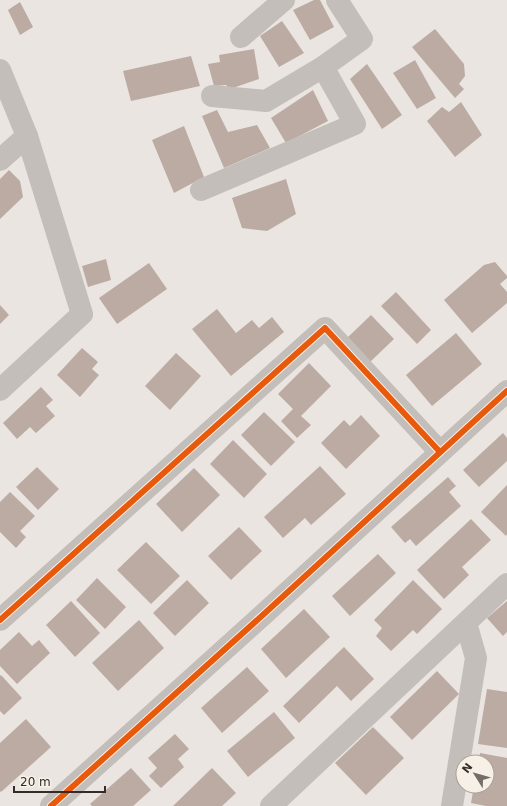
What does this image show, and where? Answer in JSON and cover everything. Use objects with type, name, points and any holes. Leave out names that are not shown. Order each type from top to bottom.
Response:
[{"type":"street","points":[[240,37],[284,0]]},
{"type":"street","points":[[212,96],[266,101],[323,67],[362,39],[338,0]]},
{"type":"street","points":[[202,190],[355,124],[323,67]]},
{"type":"street","points":[[0,70],[27,136],[82,314],[0,390]]},
{"type":"street","points":[[0,160],[27,136]]},
{"type":"street","points":[[0,620],[325,328],[440,452]]},
{"type":"street","points":[[51,806],[260,618],[507,391]]},
{"type":"street","points":[[271,806],[507,584]]},
{"type":"street","points":[[452,806],[476,658],[466,623]]},
{"type":"building","points":[[314,0],[320,0],[334,27],[310,40],[293,10]]},
{"type":"building","points":[[20,2],[33,27],[20,35],[8,10]]},
{"type":"building","points":[[282,21],[304,53],[279,67],[260,36]]},
{"type":"building","points":[[435,29],[464,64],[465,76],[459,84],[464,89],[455,98],[412,47]]},
{"type":"building","points":[[254,49],[259,79],[230,89],[226,85],[214,86],[208,64],[220,62],[219,55]]},
{"type":"building","points":[[191,56],[200,86],[131,101],[123,71]]},
{"type":"building","points":[[415,60],[436,98],[417,109],[393,73]]},
{"type":"building","points":[[367,64],[402,115],[382,129],[350,79]]},
{"type":"building","points":[[313,90],[328,121],[286,143],[271,118]]},
{"type":"building","points":[[461,102],[482,135],[455,157],[427,121],[442,107],[449,112]]},
{"type":"building","points":[[217,110],[228,132],[257,125],[270,148],[224,168],[202,116]]},
{"type":"building","points":[[184,126],[204,177],[174,193],[152,140]]},
{"type":"building","points":[[9,170],[20,181],[23,197],[0,219],[0,179]]},
{"type":"building","points":[[286,179],[296,214],[267,231],[242,228],[232,198]]},
{"type":"building","points":[[106,259],[111,280],[88,287],[82,266]]},
{"type":"building","points":[[495,262],[507,276],[507,278],[500,284],[507,292],[507,303],[472,333],[444,300],[484,265]]},
{"type":"building","points":[[149,263],[167,289],[117,324],[99,298]]},
{"type":"building","points":[[396,292],[431,330],[417,344],[381,306]]},
{"type":"building","points":[[0,305],[9,315],[0,324]]},
{"type":"building","points":[[217,309],[236,333],[252,320],[259,328],[272,317],[284,332],[231,376],[192,329]]},
{"type":"building","points":[[371,315],[394,339],[370,362],[347,338]]},
{"type":"building","points":[[456,333],[482,364],[432,406],[406,375]]},
{"type":"building","points":[[82,348],[98,362],[92,369],[99,375],[80,397],[57,375]]},
{"type":"building","points":[[176,353],[201,376],[170,410],[145,386]]},
{"type":"building","points":[[309,363],[331,386],[301,416],[311,425],[297,438],[281,421],[293,409],[278,394]]},
{"type":"building","points":[[41,387],[53,400],[46,406],[55,416],[36,433],[30,427],[17,439],[3,423]]},
{"type":"building","points":[[264,412],[295,442],[271,466],[241,435]]},
{"type":"building","points":[[361,415],[380,436],[346,469],[321,443],[344,420],[350,426]]},
{"type":"building","points":[[503,433],[507,438],[507,461],[479,487],[463,470]]},
{"type":"building","points":[[233,440],[267,474],[244,498],[210,464]]},
{"type":"building","points":[[320,466],[346,494],[311,525],[305,518],[283,538],[264,517]]},
{"type":"building","points":[[37,467],[59,489],[38,510],[16,487]]},
{"type":"building","points":[[194,468],[220,495],[182,532],[156,504]]},
{"type":"building","points":[[448,477],[456,486],[449,492],[461,506],[416,546],[410,539],[405,543],[391,527]]},
{"type":"building","points":[[507,485],[507,534],[506,536],[481,512]]},
{"type":"building","points":[[10,492],[35,516],[20,531],[26,537],[16,548],[0,532],[0,502]]},
{"type":"building","points":[[471,519],[491,540],[462,567],[469,575],[444,599],[417,570]]},
{"type":"building","points":[[239,527],[262,551],[231,580],[208,556]]},
{"type":"building","points":[[146,542],[180,576],[151,604],[117,570]]},
{"type":"building","points":[[378,554],[396,573],[350,616],[332,596]]},
{"type":"building","points":[[97,578],[126,607],[105,629],[76,600]]},
{"type":"building","points":[[187,580],[209,603],[175,636],[153,613]]},
{"type":"building","points":[[413,580],[442,609],[417,634],[413,630],[391,651],[376,636],[382,628],[374,620]]},
{"type":"building","points":[[71,601],[100,633],[75,657],[46,625]]},
{"type":"building","points":[[507,601],[507,632],[503,636],[487,618]]},
{"type":"building","points":[[304,609],[330,637],[286,678],[261,649]]},
{"type":"building","points":[[139,620],[164,648],[118,691],[92,663]]},
{"type":"building","points":[[19,632],[32,646],[39,640],[50,653],[17,684],[0,666],[0,650]]},
{"type":"building","points":[[344,647],[374,679],[351,701],[337,686],[299,723],[283,706]]},
{"type":"building","points":[[247,667],[269,691],[222,733],[201,708]]},
{"type":"building","points":[[437,671],[459,694],[412,740],[390,717]]},
{"type":"building","points":[[1,675],[22,698],[4,715],[0,711]]},
{"type":"building","points":[[487,689],[507,692],[507,748],[478,744]]},
{"type":"building","points":[[274,712],[295,738],[248,777],[227,751]]},
{"type":"building","points":[[26,719],[51,747],[1,792],[0,743]]},
{"type":"building","points":[[373,727],[404,758],[366,795],[335,763]]},
{"type":"building","points":[[175,734],[189,749],[178,759],[184,767],[161,788],[149,776],[157,768],[148,758]]},
{"type":"building","points":[[495,756],[507,758],[507,806],[486,806],[471,803],[473,794],[495,794]]},
{"type":"building","points":[[131,768],[151,790],[133,806],[92,806],[90,804]]},
{"type":"building","points":[[212,768],[236,793],[222,806],[173,806]]},
{"type":"cycle path","points":[[0,620],[325,328],[440,452]]},
{"type":"cycle path","points":[[51,806],[265,613],[507,391]]}]
